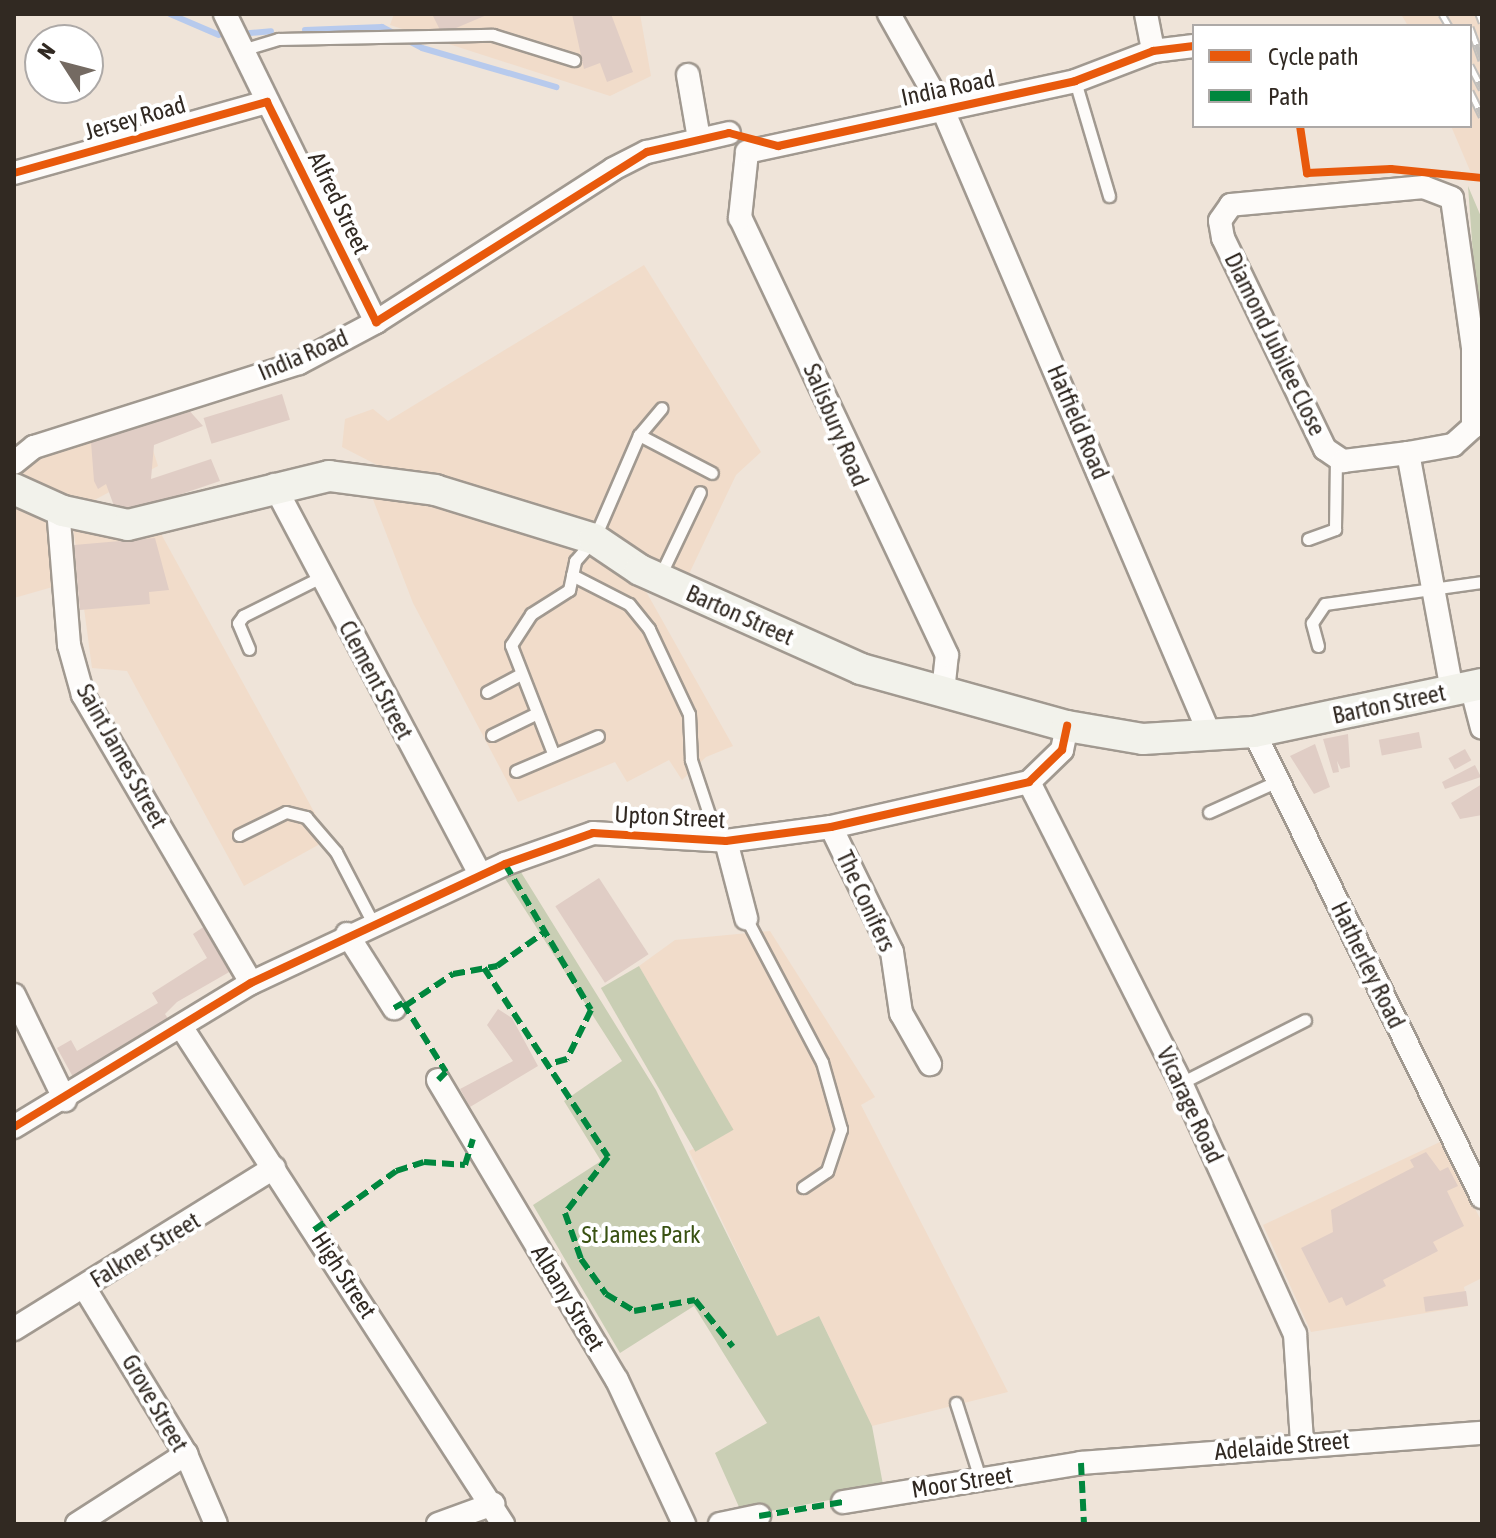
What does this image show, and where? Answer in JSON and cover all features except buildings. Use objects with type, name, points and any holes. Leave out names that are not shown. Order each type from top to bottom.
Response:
[{"type":"main road","name":"Barton Street","points":[[14,489],[58,508],[106,523],[150,524],[274,485],[329,476],[435,490],[594,539],[659,579],[861,669],[1067,726],[1143,739],[1254,732],[1468,687]]},
{"type":"street","name":"Alfred Street","points":[[225,14],[376,322]]},
{"type":"street","name":"Hatfield Road","points":[[889,14],[943,110],[1210,735]]},
{"type":"street","points":[[1146,14],[1153,51]]},
{"type":"street","name":"India Road","points":[[747,152],[1075,81],[1153,51],[1192,46]]},
{"type":"street","points":[[688,75],[699,139]]},
{"type":"street","name":"Jersey Road","points":[[14,173],[267,102]]},
{"type":"street","name":"India Road","points":[[14,463],[34,447],[299,363],[376,322],[613,169],[699,139],[729,133]]},
{"type":"street","name":"Salisbury Road","points":[[747,152],[740,218],[947,655],[943,692]]},
{"type":"street","name":"Diamond Jubilee Close","points":[[1424,187],[1452,198],[1473,348],[1473,427],[1453,445],[1408,453],[1336,458],[1325,449],[1285,358],[1262,328],[1223,238],[1220,221],[1231,205],[1424,187]]},
{"type":"street","points":[[1408,453],[1436,591],[1482,728]]},
{"type":"street","name":"Clement Street","points":[[274,485],[480,874]]},
{"type":"street","name":"Saint James Street","points":[[58,508],[69,645],[83,695],[251,983]]},
{"type":"street","points":[[1029,782],[1062,750],[1067,726]]},
{"type":"street","name":"Hatherley Road","points":[[1254,732],[1482,1197]]},
{"type":"street","name":"Upton Street","points":[[14,1127],[65,1100],[251,983],[347,934],[480,874],[593,833],[726,841],[831,827],[1029,782]]},
{"type":"street","name":"Vicarage Road","points":[[1029,782],[1181,1083],[1295,1334],[1302,1442]]},
{"type":"street","name":"The Conifers","points":[[831,827],[892,952],[901,1013],[930,1064]]},
{"type":"street","points":[[726,841],[746,918]]},
{"type":"street","points":[[347,934],[394,1008]]},
{"type":"street","points":[[14,995],[65,1100]]},
{"type":"street","name":"High Street","points":[[182,1028],[498,1514]]},
{"type":"street","name":"Albany Street","points":[[438,1080],[617,1380],[684,1524]]},
{"type":"street","name":"Falkner Street","points":[[14,1329],[274,1168]]},
{"type":"street","name":"Grove Street","points":[[84,1287],[186,1454],[216,1524]]},
{"type":"street","name":"Adelaide Street","points":[[1081,1463],[1302,1442],[1482,1433]]},
{"type":"street","points":[[77,1524],[186,1454]]},
{"type":"street","name":"Moor Street","points":[[843,1502],[1081,1463]]},
{"type":"street","points":[[438,1524],[498,1514]]},
{"type":"street","points":[[720,1524],[759,1516]]},
{"type":"lane","points":[[242,50],[278,39],[398,41],[416,34],[493,35],[574,60]]},
{"type":"lane","points":[[1075,81],[1109,196]]},
{"type":"lane","points":[[553,753],[519,675],[513,637],[531,614],[569,590],[572,575],[594,539],[639,435],[662,408]]},
{"type":"lane","points":[[639,435],[712,473]]},
{"type":"lane","points":[[1308,539],[1335,529],[1336,458]]},
{"type":"lane","points":[[659,579],[700,492]]},
{"type":"lane","points":[[572,575],[629,604],[649,629],[689,714],[691,760],[709,814]]},
{"type":"lane","points":[[249,649],[238,623],[243,616],[321,577]]},
{"type":"lane","points":[[1318,646],[1312,623],[1325,604],[1436,591],[1482,582]]},
{"type":"lane","points":[[487,692],[519,675]]},
{"type":"lane","points":[[492,735],[535,714]]},
{"type":"lane","points":[[516,771],[598,736]]},
{"type":"lane","points":[[1209,812],[1278,781]]},
{"type":"lane","points":[[239,835],[286,812],[306,817],[336,852],[373,923]]},
{"type":"lane","points":[[746,918],[822,1062],[841,1129],[827,1171],[803,1187]]},
{"type":"lane","points":[[1181,1083],[1305,1020]]},
{"type":"lane","points":[[956,1403],[980,1478]]},
{"type":"shaded area","points":[[394,14],[640,14],[651,76],[610,96],[390,25]]},
{"type":"shaded area","points":[[1401,14],[1482,14],[1482,173],[1471,173],[1452,128],[1472,128],[1472,24],[1407,24]]},
{"type":"shaded area","points":[[644,265],[761,452],[736,475],[689,574],[519,501],[383,468],[342,447],[345,419],[373,409],[388,421]]},
{"type":"shaded area","points":[[143,419],[158,466],[87,504],[39,491],[14,470],[14,451]]},
{"type":"shaded area","points":[[369,489],[505,522],[639,579],[733,746],[706,757],[682,780],[669,760],[627,782],[615,762],[518,802],[413,603]]},
{"type":"shaded area","points":[[14,508],[49,518],[56,586],[14,598]]},
{"type":"shaded area","points":[[73,526],[160,532],[329,839],[244,886],[127,671],[92,668]]},
{"type":"shaded area","points":[[770,931],[875,1097],[861,1105],[1008,1392],[872,1426],[819,1316],[777,1337],[689,1151],[732,1130],[639,966],[675,940]]},
{"type":"shaded area","points":[[1440,1142],[1482,1222],[1482,1278],[1464,1287],[1468,1306],[1311,1332],[1263,1225]]},
{"type":"green space","points":[[1468,186],[1482,219],[1482,419],[1480,351]]},
{"type":"green space","name":"St James Park","points":[[519,869],[656,1090],[777,1336],[819,1316],[872,1426],[884,1490],[743,1516],[715,1453],[767,1423],[694,1306],[620,1353],[533,1205],[601,1161],[564,1101],[622,1061],[504,877]]},
{"type":"green space","points":[[639,966],[734,1130],[695,1152],[601,988]]},
{"type":"waterway","points":[[170,14],[219,35]]},
{"type":"waterway","points":[[305,30],[382,27],[422,48],[556,87]]},
{"type":"waterway","points":[[250,33],[271,31]]},
{"type":"railway","points":[[1442,14],[1448,24]]},
{"type":"railway","points":[[1479,14],[1482,22]]},
{"type":"railway","points":[[1472,32],[1482,60]]},
{"type":"railway","points":[[1472,69],[1482,89]]},
{"type":"railway","points":[[1472,95],[1482,116]]},
{"type":"marked path","points":[[505,864],[591,1010],[567,1059],[549,1064]]},
{"type":"marked path","points":[[405,1006],[453,974],[497,966],[546,931]]},
{"type":"marked path","points":[[484,968],[608,1157],[565,1213],[581,1259],[606,1294],[634,1311],[695,1300],[733,1347]]},
{"type":"marked path","points":[[394,1008],[403,1003],[446,1072],[438,1080]]},
{"type":"marked path","points":[[314,1230],[396,1171],[424,1162],[465,1165],[473,1139]]},
{"type":"marked path","points":[[1081,1463],[1084,1524]]},
{"type":"marked path","points":[[759,1516],[843,1502]]},
{"type":"cycle path","points":[[14,173],[267,102],[376,322],[647,152],[729,133],[778,146],[1075,81],[1153,51],[1192,46]]},
{"type":"cycle path","points":[[1300,128],[1307,173],[1391,169],[1482,178]]},
{"type":"cycle path","points":[[14,1127],[251,983],[505,864],[593,833],[726,841],[831,827],[1029,782],[1062,750],[1067,726]]}]
